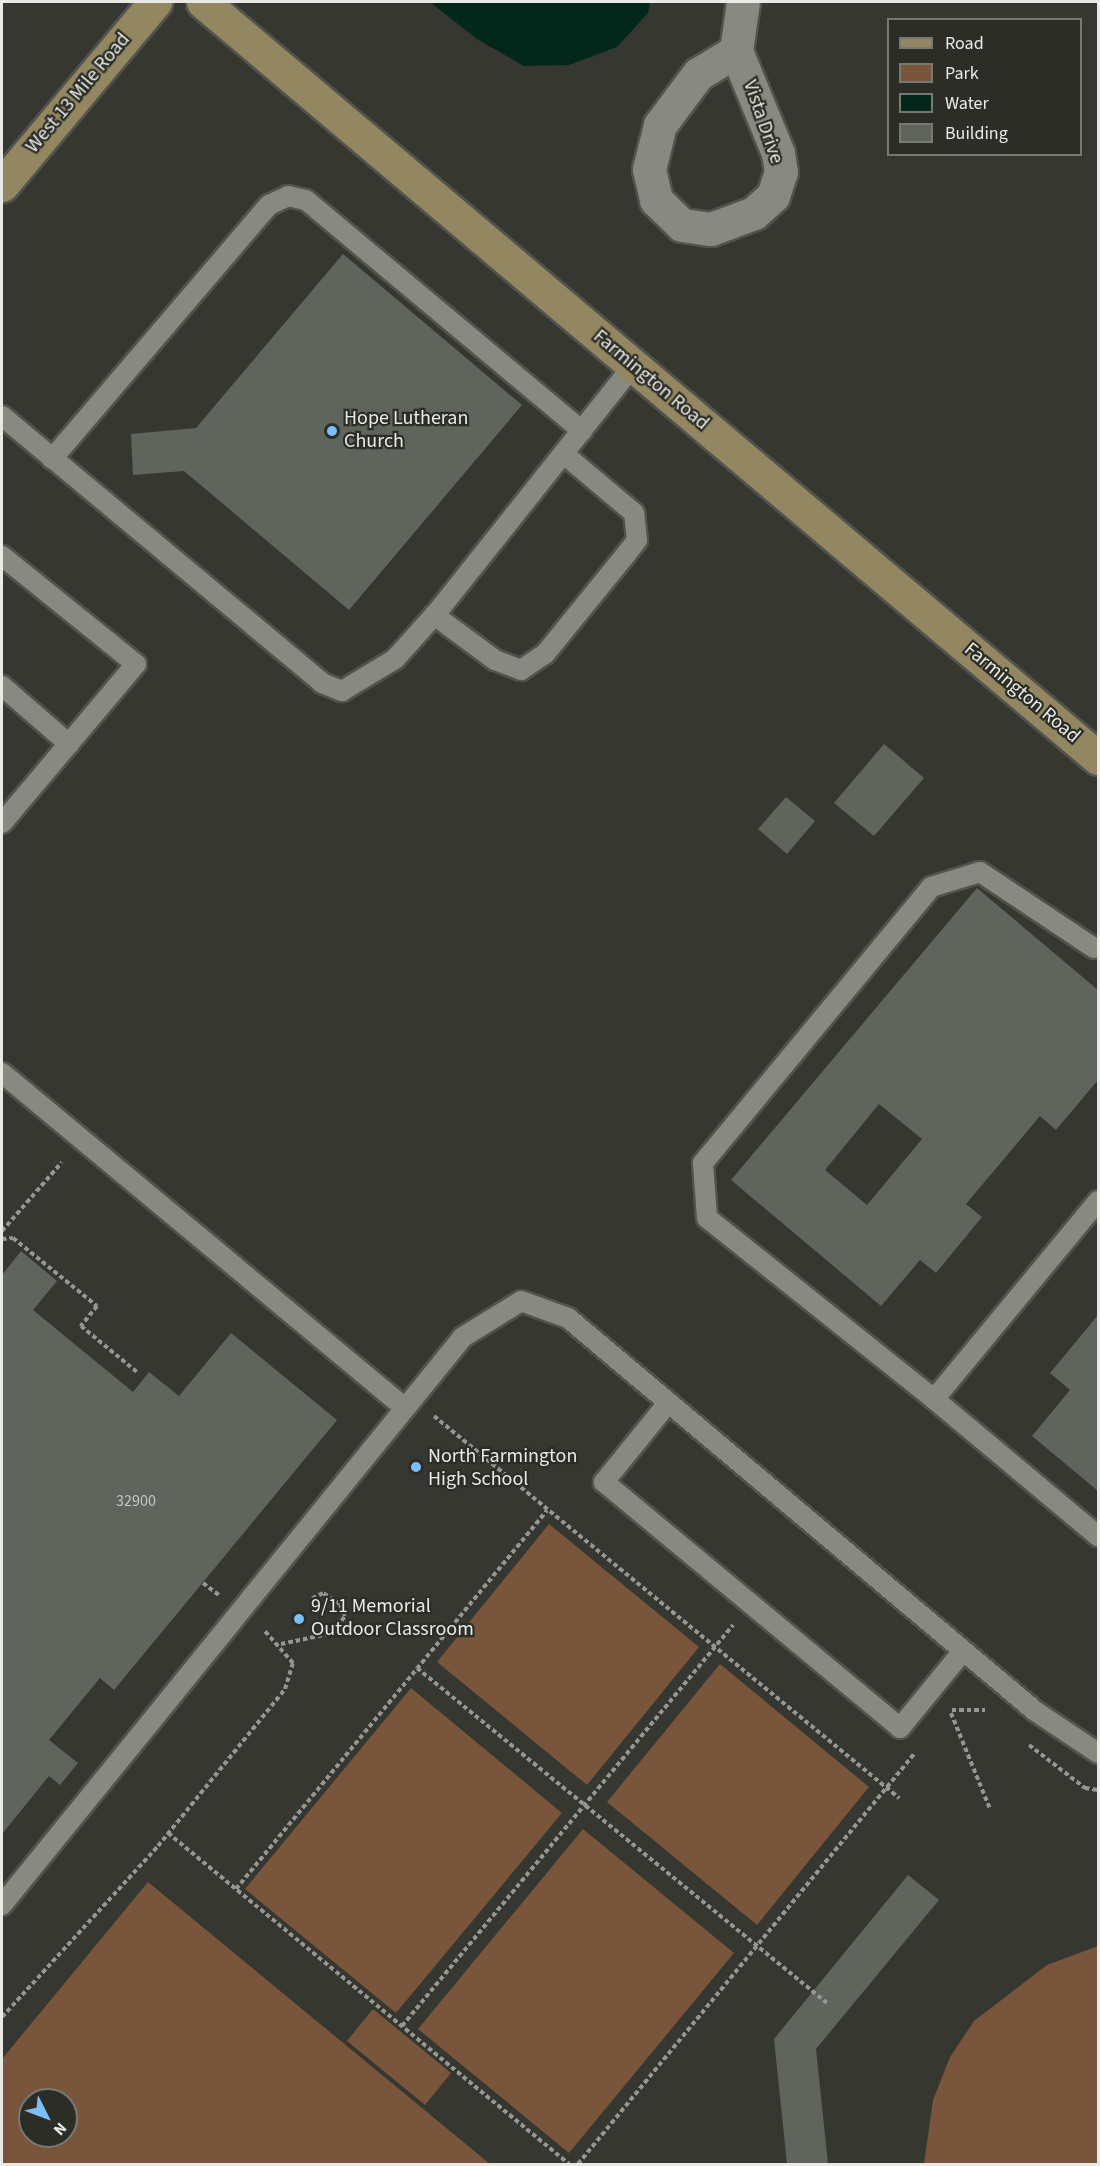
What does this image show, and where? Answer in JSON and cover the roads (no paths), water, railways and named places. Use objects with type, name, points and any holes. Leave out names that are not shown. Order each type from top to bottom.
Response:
[{"type":"street","name":"West 13 Mile Road","points":[[2,185],[155,2]]},
{"type":"street","name":"Farmington Road","points":[[203,2],[1098,758]]},
{"type":"street","points":[[736,51],[743,2]]},
{"type":"street","name":"Vista Drive","points":[[736,51],[778,153],[781,172],[773,196],[754,213],[711,229],[682,225],[656,200],[649,169],[660,125],[698,74],[736,51]]},
{"type":"lane","points":[[52,459],[269,205],[288,196],[306,200],[582,431]]},
{"type":"lane","points":[[2,416],[322,683],[342,691],[366,680],[395,659],[434,615],[634,365]]},
{"type":"lane","points":[[434,615],[495,660],[521,670],[545,654],[627,553],[637,540],[634,513],[564,454]]},
{"type":"lane","points":[[2,556],[136,664],[2,823]]},
{"type":"lane","points":[[2,686],[69,744]]},
{"type":"lane","points":[[1097,947],[981,872],[931,887],[703,1163],[706,1218],[934,1399],[1098,1536]]},
{"type":"lane","points":[[2,1072],[405,1408]]},
{"type":"lane","points":[[934,1399],[1098,1201]]},
{"type":"lane","points":[[2,1905],[463,1337],[521,1301],[568,1318],[1035,1711],[1098,1753]]},
{"type":"lane","points":[[668,1403],[604,1482],[900,1728],[963,1651]]},
{"type":"water","points":[[430,2],[650,2],[648,13],[617,47],[569,65],[524,66],[477,39]]},
{"type":"place","name":"Hope Lutheran Church","points":[[332,431]]},
{"type":"place","name":"North Farmington High School","points":[[416,1467]]},
{"type":"place","name":"9/11 Memorial Outdoor Classroom","points":[[299,1619]]}]
